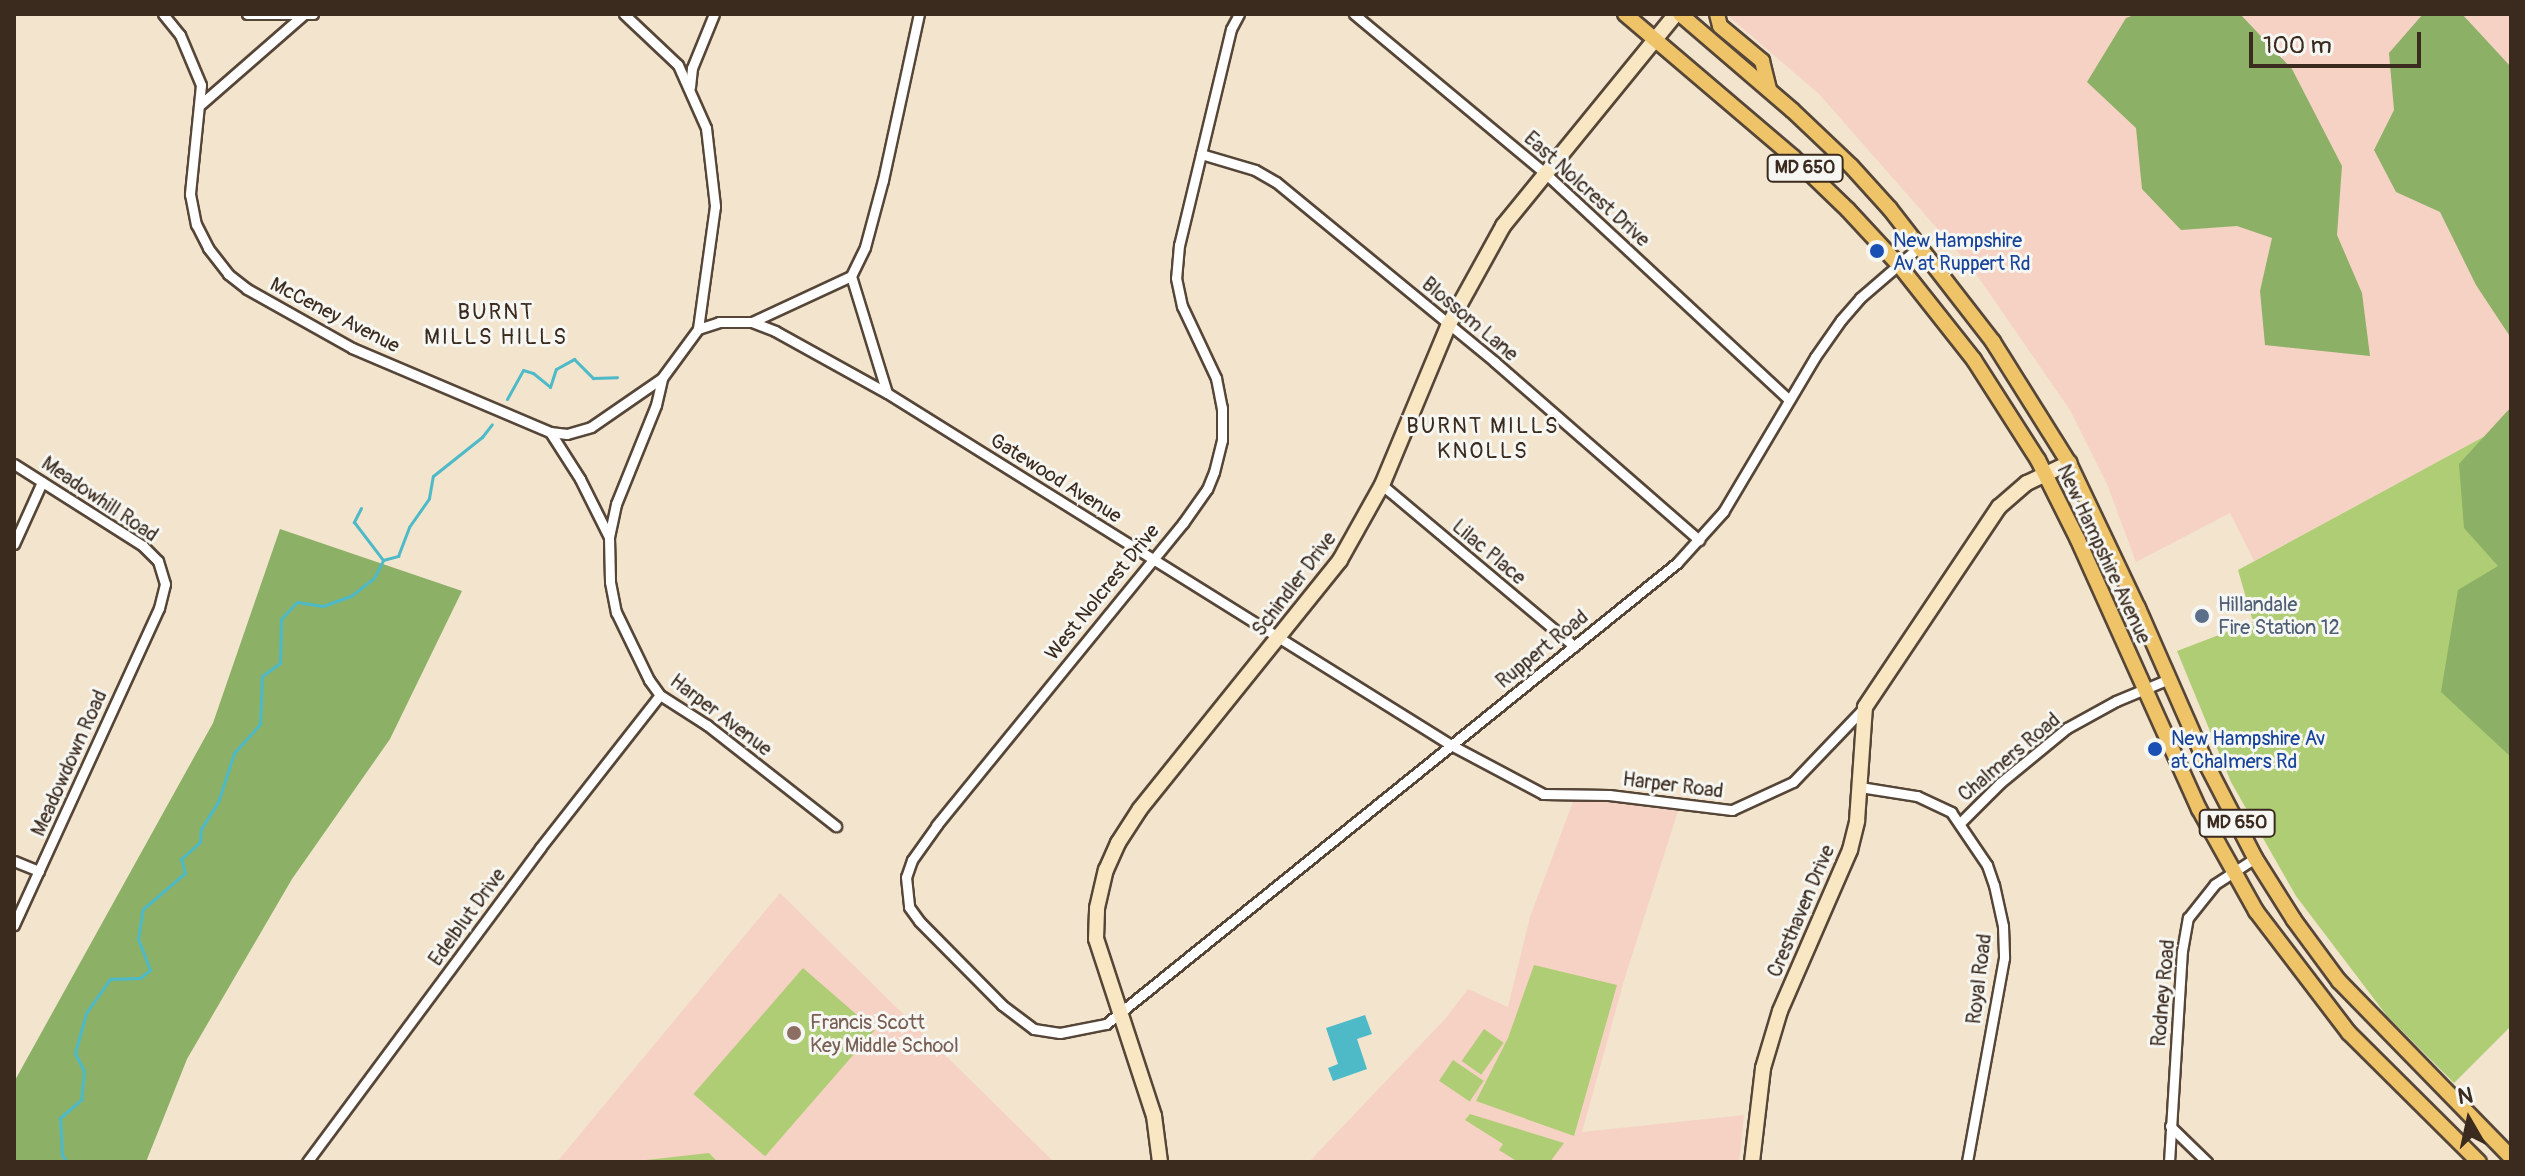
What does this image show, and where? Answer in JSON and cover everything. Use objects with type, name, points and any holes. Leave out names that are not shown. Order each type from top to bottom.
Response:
[{"type":"main road","name":"New Hampshire Avenue","points":[[1625,14],[1793,157],[1899,265],[1974,360],[2045,474],[2199,809],[2256,911],[2320,1000],[2349,1033],[2479,1162]]},
{"type":"main road","name":"New Hampshire Avenue","points":[[1678,14],[1769,90],[1851,166],[1890,209],[1993,342],[2069,463],[2207,765],[2255,858],[2294,920],[2339,981],[2511,1157]]},
{"type":"main road","points":[[1717,14],[1720,26],[1762,61],[1769,90]]},
{"type":"street","name":"McCeney Avenue","points":[[163,14],[180,35],[201,85],[190,194],[196,224],[208,248],[228,274],[247,289],[352,348],[550,432],[567,434],[591,427],[662,378],[698,329]]},
{"type":"street","points":[[247,14],[308,15]]},
{"type":"street","points":[[624,14],[678,65],[706,128],[715,206],[698,329],[719,322],[752,322],[851,276],[865,247],[883,180],[919,14]]},
{"type":"street","points":[[690,87],[692,68],[714,14]]},
{"type":"street","name":"West Nolcrest Drive","points":[[1118,1013],[1106,1024],[1084,1031],[1060,1033],[1034,1029],[1002,1005],[919,921],[909,907],[906,877],[912,860],[937,825],[1207,489],[1222,440],[1222,408],[1216,378],[1182,306],[1176,278],[1179,245],[1231,29],[1239,14]]},
{"type":"street","name":"East Nolcrest Drive","points":[[1354,14],[1545,173],[1789,400]]},
{"type":"street","name":"Schindler Drive","points":[[1160,1162],[1154,1116],[1096,939],[1097,908],[1106,870],[1140,809],[1340,560],[1382,485],[1449,324],[1503,226],[1678,14]]},
{"type":"street","points":[[201,104],[308,15]]},
{"type":"street","name":"Blossom Lane","points":[[1201,154],[1255,170],[1276,182],[1449,324],[1699,540]]},
{"type":"street","name":"Ruppert Road","points":[[1118,1013],[1677,563],[1723,512],[1789,400],[1841,320],[1918,248]]},
{"type":"street","points":[[851,276],[887,393]]},
{"type":"street","name":"Gatewood Avenue","points":[[752,322],[775,331],[887,393],[1451,745]]},
{"type":"street","points":[[609,537],[616,504],[656,405],[662,378]]},
{"type":"street","name":"Harper Avenue","points":[[550,432],[609,537],[610,582],[616,612],[660,695],[707,725],[836,826]]},
{"type":"street","points":[[1865,707],[1999,507],[2027,483],[2069,463]]},
{"type":"street","name":"Meadowhill Road","points":[[14,464],[143,546],[158,561],[165,584],[156,615]]},
{"type":"street","points":[[14,544],[42,482]]},
{"type":"street","name":"Lilac Place","points":[[1382,485],[1574,646]]},
{"type":"street","name":"Meadowdown Road","points":[[14,925],[156,615]]},
{"type":"street","name":"Chalmers Road","points":[[1960,823],[2000,783],[2067,728],[2169,679]]},
{"type":"street","name":"Edelblut Drive","points":[[307,1162],[540,848],[660,695]]},
{"type":"street","name":"Harper Road","points":[[1451,745],[1543,794],[1609,795],[1676,806],[1732,810],[1793,782],[1865,707]]},
{"type":"street","name":"Cresthaven Drive","points":[[1752,1162],[1759,1093],[1768,1049],[1780,1011],[1850,850],[1860,787],[1865,707]]},
{"type":"street","name":"Royal Road","points":[[1860,787],[1917,796],[1951,812],[1987,865],[2003,926],[2004,958],[1967,1162]]},
{"type":"street","name":"Rodney Road","points":[[2169,1162],[2182,951],[2188,918],[2200,899],[2255,858]]},
{"type":"street","points":[[14,861],[39,871]]},
{"type":"street","points":[[2170,1126],[2207,1162]]},
{"type":"shaded area","points":[[1726,14],[2511,14],[2511,422],[2254,561],[2230,513],[2136,562],[2107,484],[2070,410],[1972,268],[1819,94]]},
{"type":"shaded area","points":[[1574,799],[1679,808],[1625,977],[1582,1132],[1744,1115],[1739,1162],[1309,1162],[1445,1019],[1468,989],[1508,1007],[1530,917]]},
{"type":"shaded area","name":"Francis Scott Key Middle School","points":[[780,893],[1054,1162],[557,1162]]},
{"type":"green space","points":[[2137,14],[2240,14],[2292,69],[2342,166],[2337,235],[2362,293],[2370,356],[2265,345],[2260,291],[2272,238],[2237,226],[2181,230],[2142,189],[2136,128],[2087,82],[2126,18]]},
{"type":"green space","points":[[2423,14],[2462,14],[2511,67],[2511,338],[2476,285],[2440,212],[2396,192],[2374,150],[2394,110],[2389,53]]},
{"type":"green space","points":[[2511,407],[2511,757],[2441,692],[2458,590],[2498,566],[2464,528],[2459,464]]},
{"type":"green space","points":[[2511,422],[2511,1026],[2454,1083],[2387,1016],[2296,896],[2231,782],[2177,651],[2253,622],[2238,570]]},
{"type":"green space","points":[[280,529],[462,591],[390,739],[292,879],[187,1059],[146,1162],[14,1162],[14,1082],[213,723]]},
{"type":"green space","points":[[1534,965],[1617,985],[1574,1136],[1476,1101],[1508,1038]]},
{"type":"green space","points":[[803,968],[875,1030],[765,1156],[693,1094]]},
{"type":"green space","points":[[1484,1029],[1504,1043],[1481,1075],[1462,1061]]},
{"type":"green space","points":[[1453,1060],[1484,1081],[1470,1101],[1439,1081]]},
{"type":"green space","points":[[1470,1114],[1564,1143],[1550,1162],[1518,1162],[1499,1150],[1503,1144],[1465,1120]]},
{"type":"green space","points":[[709,1153],[718,1162],[645,1162],[646,1160]]},
{"type":"water","points":[[1365,1015],[1372,1034],[1357,1039],[1367,1069],[1333,1081],[1328,1068],[1338,1064],[1326,1028]]},
{"type":"waterway","points":[[507,399],[523,370],[533,373],[550,387],[556,369],[574,359],[593,378],[617,377]]},
{"type":"waterway","points":[[67,1162],[62,1155],[60,1118],[81,1100],[84,1071],[75,1053],[86,1013],[110,979],[140,978],[150,970],[138,939],[143,909],[185,873],[181,859],[200,842],[201,829],[218,802],[234,753],[260,724],[262,676],[280,663],[281,619],[297,602],[323,606],[351,596],[374,578],[383,560],[398,556],[409,527],[429,498],[433,476],[482,437],[492,424]]},
{"type":"waterway","points":[[361,508],[354,522],[383,560]]},
{"type":"place","name":"New Hampshire Av at Ruppert Rd","points":[[1877,251]]},
{"type":"place","name":"Hillandale Fire Station 12","points":[[2202,616]]},
{"type":"place","name":"New Hampshire Av at Chalmers Rd","points":[[2155,749]]},
{"type":"place","name":"Francis Scott Key Middle School","points":[[794,1033]]},
{"type":"district","name":"BURNT MILLS HILLS","points":[[496,324]]},
{"type":"district","name":"BURNT MILLS KNOLLS","points":[[1483,438]]}]
